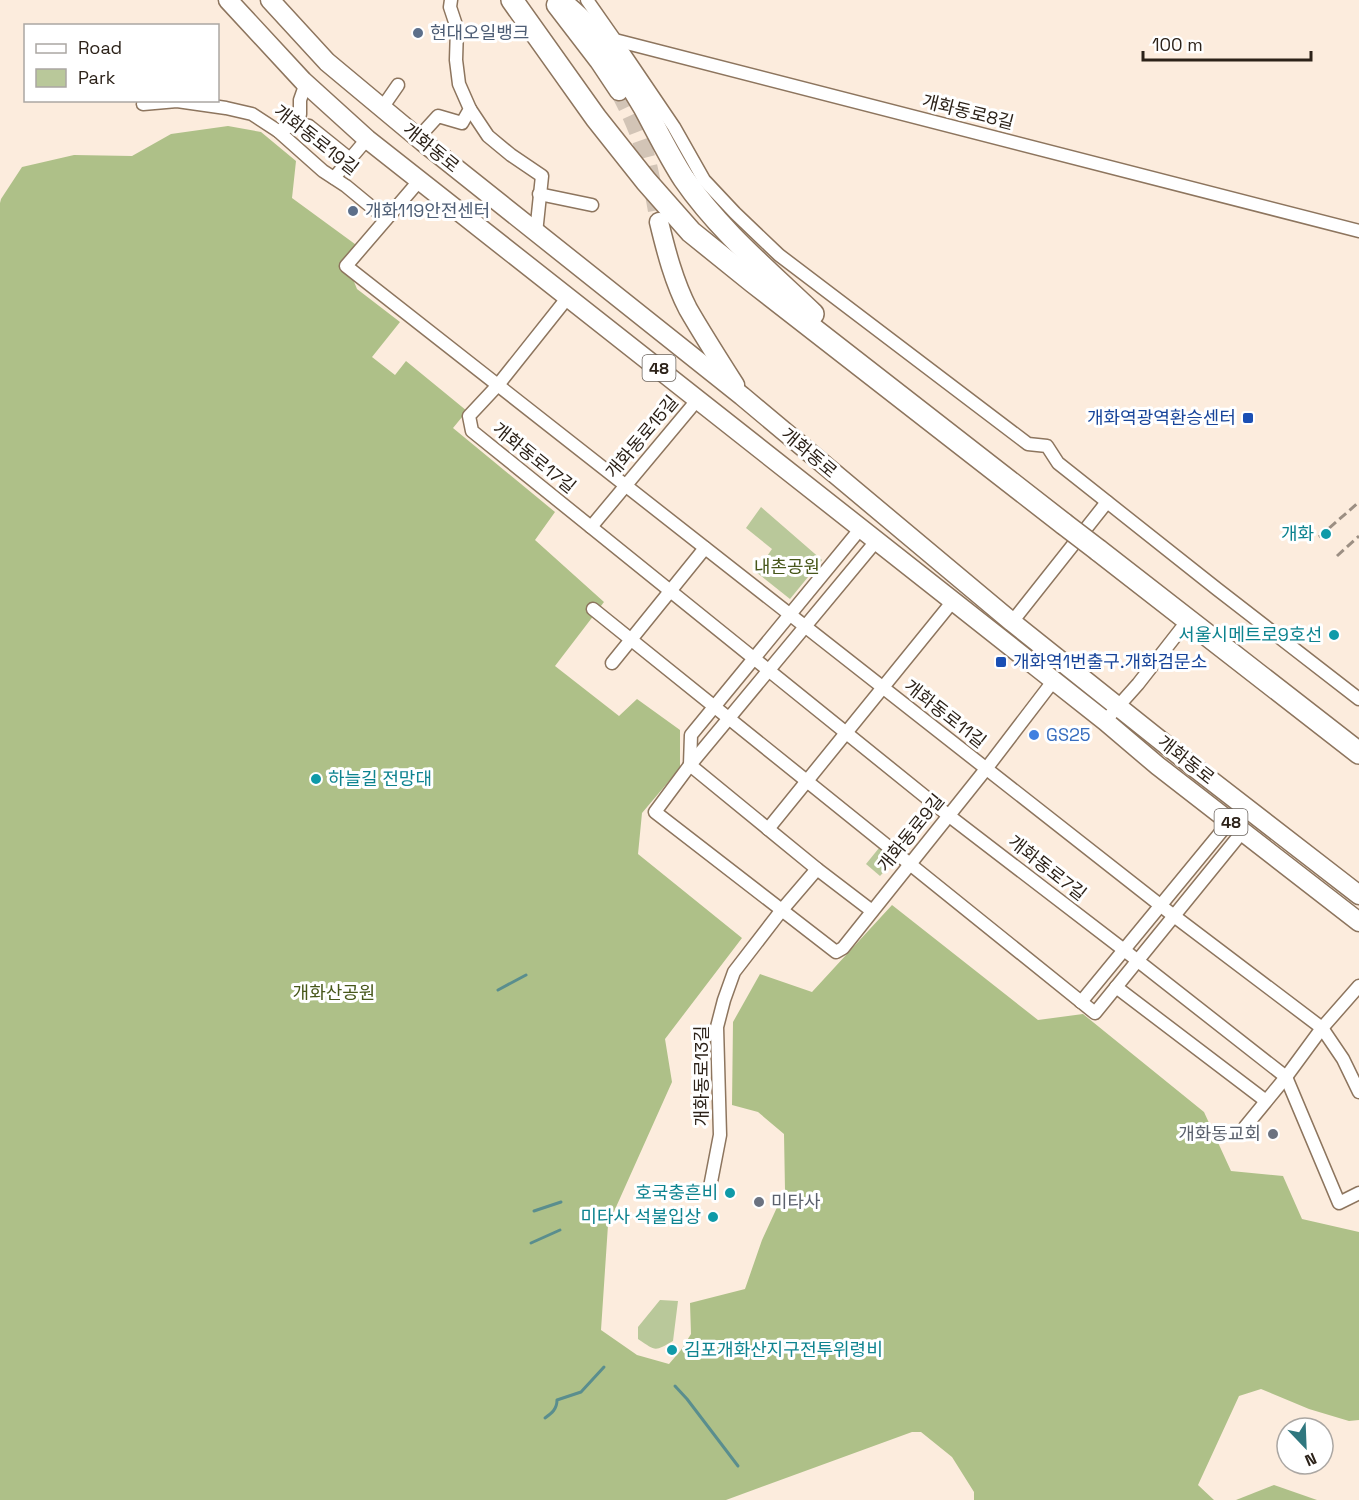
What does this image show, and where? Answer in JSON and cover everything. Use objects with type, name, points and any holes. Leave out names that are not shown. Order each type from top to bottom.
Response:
[{"type":"highway","points":[[512,0],[596,118],[646,181],[691,232],[753,282],[1101,546],[1359,753]]},
{"type":"highway","points":[[526,0],[610,120],[656,179],[701,226],[1066,520]]},
{"type":"highway","points":[[559,0],[589,27],[618,65],[678,168],[709,212],[831,331]]},
{"type":"highway","points":[[1227,645],[1359,742]]},
{"type":"main road","name":"개화동로","points":[[228,0],[306,83],[367,139],[1054,680],[1158,766],[1358,921]]},
{"type":"main road","name":"개화동로","points":[[270,0],[327,62],[418,138],[742,396],[1012,622],[1359,895]]},
{"type":"main road","points":[[552,0],[619,91]]},
{"type":"main road","points":[[659,222],[675,279],[688,308],[742,396]]},
{"type":"main road","points":[[1158,766],[1157,762],[1162,758],[1184,771],[1195,768]]},
{"type":"street","points":[[452,0],[450,7],[457,28],[456,60],[459,84],[470,109],[488,136],[542,176],[536,232]]},
{"type":"street","points":[[587,0],[674,127],[704,180],[779,255],[1028,444],[1047,446],[1058,463],[1359,699]]},
{"type":"street","name":"개화동로8길","points":[[615,40],[1359,231]]},
{"type":"street","points":[[297,124],[300,100],[306,83]]},
{"type":"street","points":[[382,108],[398,85]]},
{"type":"street","name":"개화동로19길","points":[[143,104],[166,102]]},
{"type":"street","name":"개화동로19길","points":[[184,102],[252,114],[278,131],[323,171],[346,186],[386,219]]},
{"type":"street","points":[[418,138],[438,116],[462,123],[470,109]]},
{"type":"street","points":[[278,131],[297,124],[309,126],[350,159]]},
{"type":"street","points":[[334,178],[367,139]]},
{"type":"street","points":[[420,181],[346,266],[498,385]]},
{"type":"street","points":[[539,194],[592,205]]},
{"type":"street","name":"개화동로17길","points":[[568,297],[498,385],[469,416],[472,431],[591,527]]},
{"type":"street","name":"개화동로17길","points":[[498,385],[625,485]]},
{"type":"street","name":"개화동로15길","points":[[591,527],[698,399]]},
{"type":"street","points":[[625,485],[883,688]]},
{"type":"street","points":[[1012,622],[1107,502]]},
{"type":"street","points":[[591,527],[948,815]]},
{"type":"street","points":[[690,765],[691,735],[861,528]]},
{"type":"street","points":[[781,911],[655,812],[690,765],[877,540]]},
{"type":"street","points":[[612,663],[705,548]]},
{"type":"street","name":"개화동로11길","points":[[768,829],[953,601]]},
{"type":"street","points":[[593,609],[1095,1013],[1174,916],[1237,826]]},
{"type":"street","points":[[1105,721],[1138,684],[1181,628]]},
{"type":"street","name":"개화동로9길","points":[[781,911],[836,952],[843,948],[1054,680]]},
{"type":"street","name":"개화동로11길","points":[[883,688],[986,769]]},
{"type":"street","points":[[690,765],[872,911]]},
{"type":"street","points":[[986,769],[1160,906],[1322,1028],[1343,1059],[1359,1092]]},
{"type":"street","name":"개화동로7길","points":[[948,815],[1286,1077]]},
{"type":"street","points":[[1082,1002],[1160,906],[1237,826]]},
{"type":"street","name":"개화동로13길","points":[[710,1187],[720,1135],[717,1027],[724,1000],[734,972],[817,869]]},
{"type":"street","points":[[1245,1127],[1322,1028],[1359,986]]},
{"type":"street","points":[[1116,987],[1266,1101]]},
{"type":"street","points":[[1286,1077],[1339,1203],[1359,1193]]},
{"type":"green space","name":"개화산공원","points":[[228,126],[261,132],[296,161],[292,198],[359,247],[348,267],[357,289],[400,322],[372,357],[395,375],[406,361],[467,411],[453,428],[555,512],[535,540],[604,602],[555,666],[619,716],[637,699],[680,730],[680,768],[642,813],[638,854],[742,938],[665,1039],[672,1082],[608,1225],[601,1330],[637,1355],[669,1364],[691,1334],[690,1303],[745,1289],[762,1240],[785,1190],[784,1134],[758,1112],[732,1105],[733,1022],[760,974],[812,992],[892,905],[1038,1020],[1083,1014],[1204,1112],[1231,1171],[1283,1176],[1302,1219],[1359,1232],[1359,1420],[1349,1421],[1309,1409],[1261,1389],[1239,1396],[1198,1485],[1214,1500],[974,1500],[974,1492],[952,1457],[921,1432],[912,1432],[726,1500],[0,1500],[0,203],[22,167],[74,155],[132,156],[171,134]]},
{"type":"green space","name":"내촌공원","points":[[761,507],[822,560],[790,599],[756,572],[772,549],[746,528]]},
{"type":"green space","points":[[879,848],[895,860],[880,876],[866,864]]},
{"type":"green space","points":[[660,1300],[678,1301],[673,1341],[655,1349],[638,1339],[638,1327]]},
{"type":"green space","points":[[1274,1485],[1317,1500],[1236,1500]]},
{"type":"waterway","points":[[498,990],[526,975]]},
{"type":"waterway","points":[[534,1211],[561,1202]]},
{"type":"waterway","points":[[531,1243],[560,1230]]},
{"type":"waterway","points":[[545,1418],[554,1410],[557,1400],[581,1392],[604,1367]]},
{"type":"waterway","points":[[675,1386],[738,1466]]},
{"type":"tunnel","points":[[619,91],[642,143],[659,222]]},
{"type":"railway","points":[[1319,537],[1359,502]]},
{"type":"railway","points":[[1337,556],[1359,536]]},
{"type":"place","name":"현대오일뱅크","points":[[418,33]]},
{"type":"place","name":"개화119안전센터","points":[[353,211]]},
{"type":"place","name":"개화역광역환승센터","points":[[1248,418]]},
{"type":"place","name":"개화","points":[[1326,534]]},
{"type":"place","name":"서울시메트로9호선","points":[[1334,635]]},
{"type":"place","name":"개화역1번출구.개화검문소","points":[[1001,662]]},
{"type":"place","name":"GS25","points":[[1034,735]]},
{"type":"place","name":"하늘길 전망대","points":[[316,779]]},
{"type":"place","name":"개화동교회","points":[[1273,1134]]},
{"type":"place","name":"호국충흔비","points":[[730,1193]]},
{"type":"place","name":"미타사","points":[[759,1202]]},
{"type":"place","name":"미타사 석불입상","points":[[713,1217]]},
{"type":"place","name":"김포개화산지구전투위령비","points":[[672,1350]]}]
